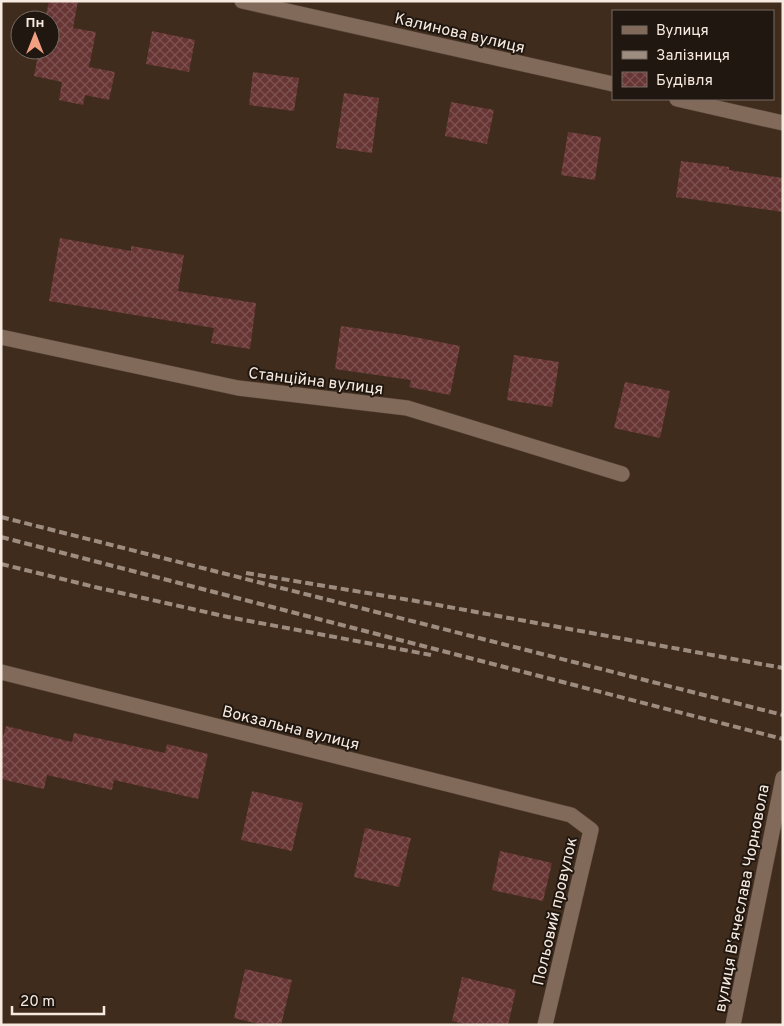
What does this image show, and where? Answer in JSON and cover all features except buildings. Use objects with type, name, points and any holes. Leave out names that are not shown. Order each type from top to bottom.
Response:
[{"type":"street","name":"Калинова вулиця","points":[[242,1],[612,84]]},
{"type":"street","points":[[682,100],[783,122]]},
{"type":"street","name":"Станційна вулиця","points":[[1,337],[238,388],[407,408],[622,474]]},
{"type":"street","name":"Вокзальна вулиця","points":[[1,672],[571,815]]},
{"type":"street","name":"вулиця Вʼячеслава Чорновола","points":[[733,1025],[783,778]]},
{"type":"street","name":"Польовий провулок","points":[[545,1025],[591,830],[571,815]]},
{"type":"railway","points":[[1,517],[783,715]]},
{"type":"railway","points":[[1,537],[783,739]]},
{"type":"railway","points":[[1,564],[228,617],[431,655]]},
{"type":"railway","points":[[246,573],[416,601],[783,668]]}]
